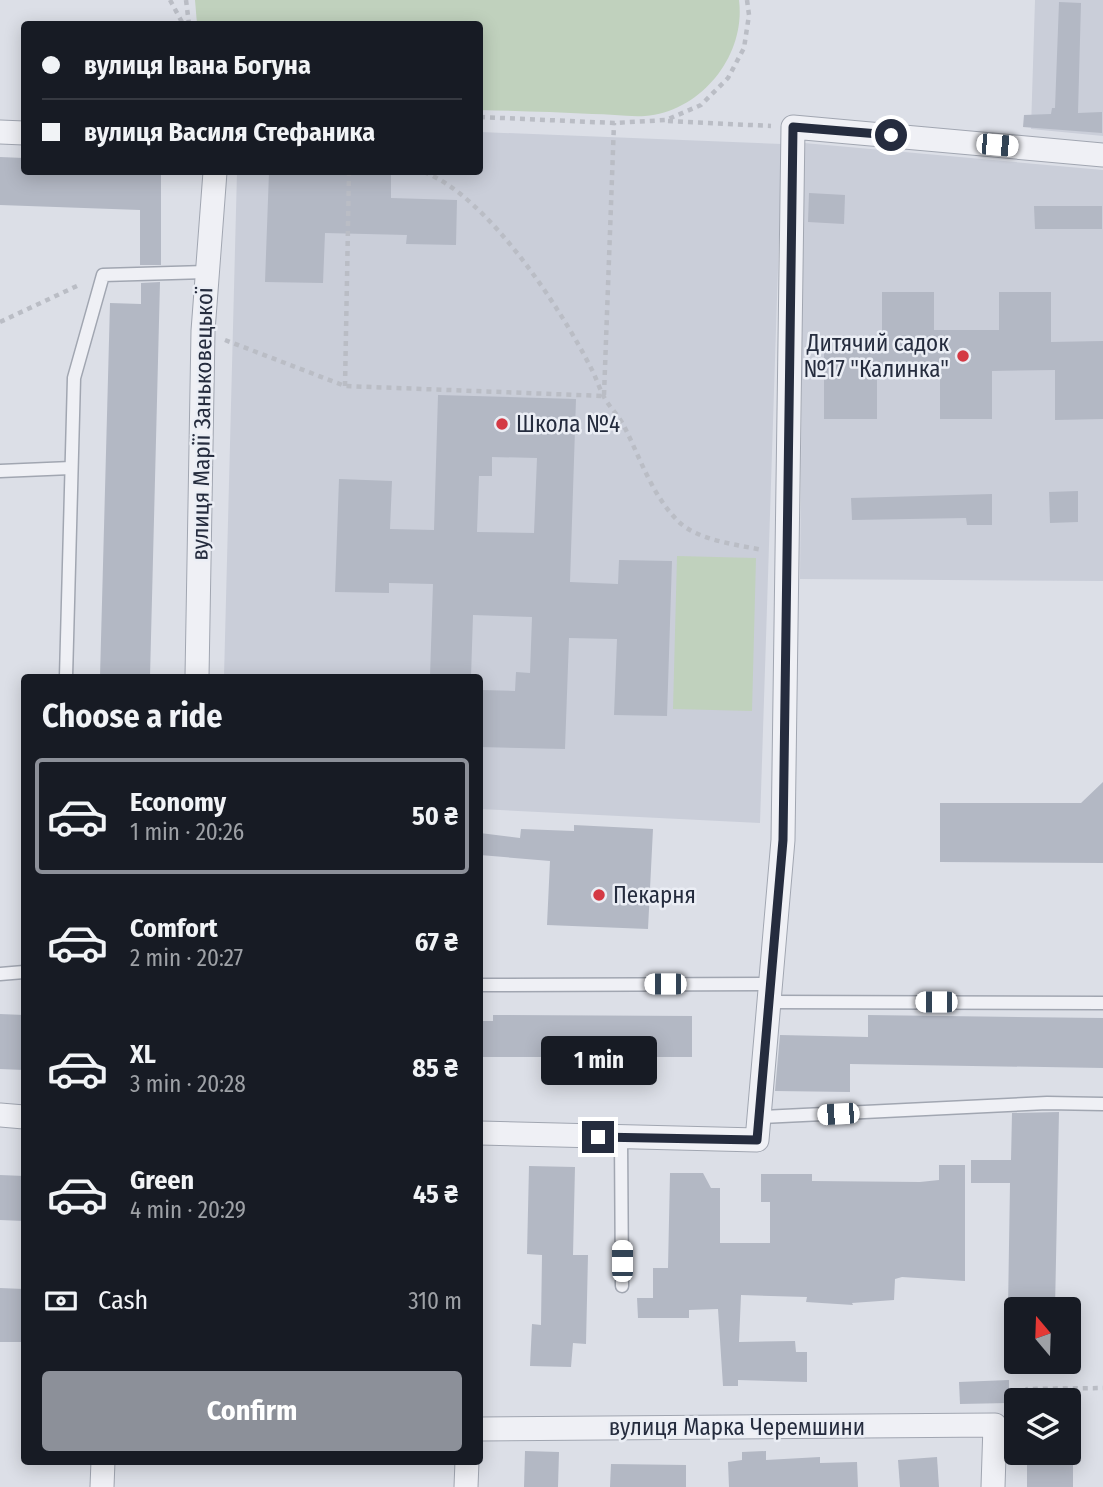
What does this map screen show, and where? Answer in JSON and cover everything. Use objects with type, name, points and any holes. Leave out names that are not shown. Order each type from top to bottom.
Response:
[{"type":"street","points":[[483,1133],[757,1140],[783,840],[793,127],[1103,155]]},
{"type":"street","points":[[0,132],[21,133]]},
{"type":"street","name":"вулиця Марії Заньковецької","points":[[197,674],[203,331],[215,175]]},
{"type":"street","points":[[0,1115],[21,1118]]},
{"type":"street","name":"вулиця Марка Черемшини","points":[[483,1429],[995,1425],[993,1487]]},
{"type":"street","points":[[102,1487],[103,1465]]},
{"type":"street","points":[[466,1487],[467,1465]]},
{"type":"lane","points":[[66,674],[74,378],[103,275],[206,272]]},
{"type":"lane","points":[[0,471],[71,468]]},
{"type":"lane","points":[[0,974],[21,972]]},
{"type":"lane","points":[[483,985],[1103,1003]]},
{"type":"lane","points":[[760,1118],[1047,1103],[1103,1104]]},
{"type":"lane","points":[[621,1138],[622,1286]]},
{"type":"path","points":[[170,0],[181,21]]},
{"type":"path","points":[[186,0],[189,21]]},
{"type":"path","points":[[666,120],[701,105],[728,78],[744,48],[749,15],[747,0]]},
{"type":"path","points":[[483,117],[614,123],[666,120],[793,127]]},
{"type":"path","points":[[604,396],[614,123]]},
{"type":"path","points":[[345,386],[349,175]]},
{"type":"path","points":[[432,175],[476,206],[517,254],[577,345],[604,396],[624,425],[649,481],[679,523],[718,541],[788,554]]},
{"type":"path","points":[[0,322],[103,275]]},
{"type":"path","points":[[203,331],[345,386],[604,396]]},
{"type":"path","points":[[1081,1388],[1103,1388]]},
{"type":"shaded area","points":[[1035,0],[1103,0],[1103,136],[1031,129]]},
{"type":"shaded area","name":"Школа №4","points":[[483,132],[782,144],[760,823],[483,809],[483,674],[224,674],[237,175],[483,175]]},
{"type":"shaded area","points":[[804,143],[1103,170],[1103,581],[800,579]]},
{"type":"green space","points":[[195,0],[739,0],[735,41],[716,77],[702,92],[685,104],[666,112],[645,116],[483,110],[483,21],[197,21]]},
{"type":"green space","points":[[677,556],[756,558],[752,711],[673,709]]},
{"type":"building","points":[[1059,2],[1081,3],[1078,113],[1102,112],[1102,133],[1023,127],[1024,115],[1051,114],[1052,108],[1055,108]]},
{"type":"building","points":[[0,157],[21,158],[21,175],[161,175],[161,265],[140,265],[140,210],[0,205]]},
{"type":"building","points":[[269,175],[391,175],[391,198],[457,200],[456,245],[406,244],[407,235],[325,233],[323,283],[265,282]]},
{"type":"building","points":[[809,193],[845,195],[844,224],[808,222]]},
{"type":"building","points":[[1034,206],[1102,206],[1102,229],[1035,229]]},
{"type":"building","points":[[160,282],[150,674],[100,674],[110,303],[141,304],[141,283]]},
{"type":"building","name":"Дитячий садок №17 \"Калинка\"","points":[[882,292],[934,292],[934,330],[999,330],[999,292],[1051,292],[1051,342],[1103,341],[1103,419],[1055,420],[1055,370],[992,371],[992,419],[940,419],[940,370],[877,370],[877,419],[824,419],[824,341],[882,340]]},
{"type":"building","points":[[438,395],[576,399],[570,582],[618,584],[619,560],[672,561],[667,716],[614,715],[617,639],[569,638],[565,749],[483,747],[483,690],[515,691],[516,672],[530,673],[532,617],[473,615],[471,674],[430,674],[433,584],[389,583],[389,593],[335,592],[339,479],[392,481],[390,529],[434,530]],"holes":[[[492,457],[537,458],[534,533],[477,532],[479,476],[492,476]]]},
{"type":"building","points":[[1078,491],[1078,522],[1050,523],[1049,492]]},
{"type":"building","points":[[992,494],[992,525],[967,525],[966,518],[852,520],[851,498]]},
{"type":"building","points":[[1103,782],[1103,863],[940,862],[940,803],[1081,803]]},
{"type":"building","points":[[574,825],[653,829],[648,929],[547,925],[550,861],[483,855],[483,833],[520,838],[521,829],[574,831]]},
{"type":"building","points":[[0,1014],[21,1015],[21,1070],[0,1069]]},
{"type":"building","points":[[493,1015],[692,1016],[692,1057],[483,1057],[483,1021],[493,1021]]},
{"type":"building","points":[[868,1015],[1103,1018],[1103,1068],[850,1064],[850,1092],[775,1091],[780,1035],[868,1037]]},
{"type":"building","points":[[1059,1112],[1055,1297],[1008,1297],[1010,1183],[971,1183],[971,1160],[1011,1160],[1012,1113]]},
{"type":"building","points":[[939,1165],[965,1165],[965,1281],[902,1277],[895,1279],[894,1300],[852,1303],[853,1305],[806,1302],[807,1297],[741,1295],[739,1342],[795,1341],[796,1352],[807,1352],[807,1382],[738,1380],[738,1386],[723,1386],[718,1309],[689,1310],[689,1318],[638,1318],[637,1298],[653,1298],[653,1268],[668,1268],[670,1173],[703,1173],[711,1188],[720,1188],[720,1243],[770,1243],[770,1202],[761,1202],[761,1174],[812,1174],[812,1181],[920,1182],[939,1180]]},
{"type":"building","points":[[529,1166],[575,1167],[573,1255],[588,1255],[586,1344],[573,1343],[571,1367],[530,1366],[532,1324],[541,1325],[542,1255],[527,1254]]},
{"type":"building","points":[[0,1175],[21,1176],[21,1221],[0,1220]]},
{"type":"building","points":[[0,1288],[21,1289],[21,1342],[0,1342]]},
{"type":"building","points":[[1009,1380],[1009,1388],[1004,1388],[1004,1403],[960,1404],[959,1382]]},
{"type":"building","points":[[525,1451],[559,1452],[558,1487],[524,1487]]},
{"type":"building","points":[[766,1451],[766,1460],[820,1457],[820,1463],[857,1462],[858,1487],[729,1487],[728,1462],[742,1460],[742,1452]]},
{"type":"building","points":[[937,1457],[939,1487],[900,1487],[898,1460]]},
{"type":"building","points":[[611,1464],[686,1465],[686,1487],[610,1487]]},
{"type":"building","points":[[1027,1465],[1073,1465],[1073,1487],[1027,1487]]},
{"type":"place","name":"Дитячий садок №17 \"Калинка\"","points":[[963,356]]},
{"type":"place","name":"Школа №4","points":[[502,424]]},
{"type":"place","name":"Пекарня","points":[[599,895]]},
{"type":"route","points":[[598,1137],[757,1140],[783,840],[793,127],[891,135]]}]
